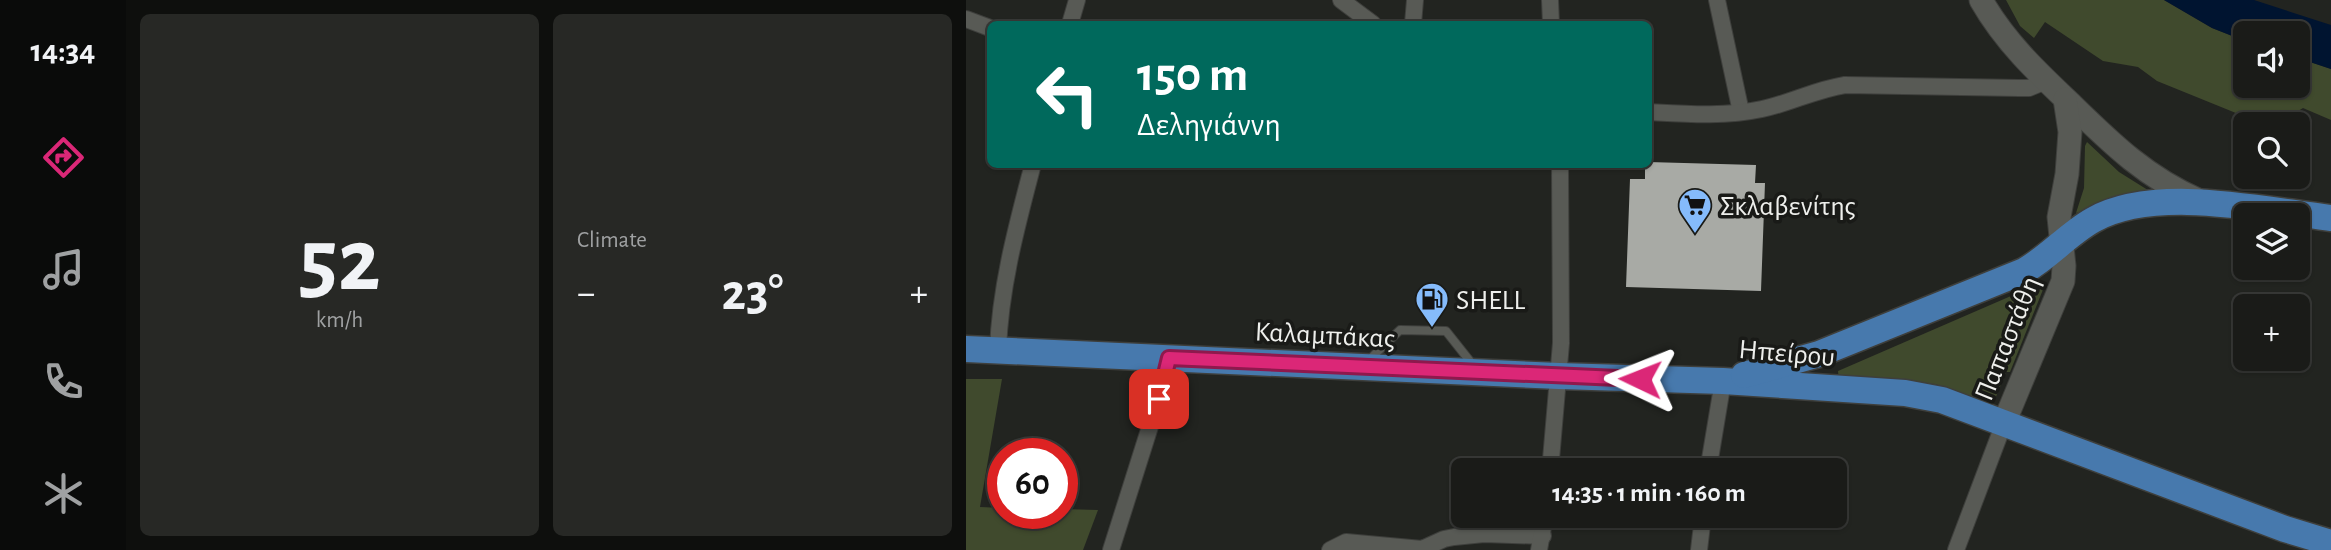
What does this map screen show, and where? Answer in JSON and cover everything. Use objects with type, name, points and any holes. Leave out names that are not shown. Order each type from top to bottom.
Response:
[{"type":"main road","name":"Ηπείρου","points":[[1723,381],[1819,354],[2024,271],[2092,220],[2112,212],[2157,203],[2203,202],[2331,218]]},
{"type":"main road","name":"Καλαμπάκας","points":[[966,349],[1479,373],[1723,381]]},
{"type":"main road","name":"Ηπείρου","points":[[1723,381],[1915,394],[1942,400],[2285,529],[2331,543]]},
{"type":"main road","points":[[2285,529],[2305,550]]},
{"type":"street","points":[[1071,21],[1077,0]]},
{"type":"street","points":[[1341,0],[1369,21]]},
{"type":"street","points":[[1413,21],[1415,0]]},
{"type":"street","points":[[1550,0],[1551,21]]},
{"type":"street","points":[[1717,0],[1741,112]]},
{"type":"street","points":[[1981,0],[2011,46],[2046,82],[2144,171],[2203,202]]},
{"type":"street","points":[[966,19],[987,26]]},
{"type":"street","points":[[1652,112],[1741,112],[1762,109],[1817,90],[1845,85],[2029,88],[2046,82]]},
{"type":"street","name":"Παπαστάθη","points":[[1956,550],[2004,423],[2060,290],[2064,266],[2059,217],[2070,148],[2069,117],[2065,99]]},
{"type":"street","points":[[998,350],[999,320],[1017,222],[1032,168]]},
{"type":"street","points":[[1551,458],[1561,343],[1560,168]]},
{"type":"street","points":[[1111,550],[1163,388],[1169,358]]},
{"type":"street","points":[[1710,458],[1723,381]]},
{"type":"street","points":[[1699,550],[1702,528]]},
{"type":"street","points":[[1330,550],[1346,542],[1422,550],[1444,539],[1484,534],[1541,543]]},
{"type":"lane","points":[[1362,367],[1400,330],[1446,331],[1479,373]]},
{"type":"green space","points":[[2006,0],[2164,0],[2212,28],[2233,36],[2233,98],[2310,98],[2310,62],[2331,69],[2331,120],[2303,108],[2296,112],[2233,112],[2157,81],[2138,67],[2103,61],[2045,22],[2034,38],[2020,26]]},
{"type":"green space","points":[[2087,142],[2119,172],[2151,192],[2076,213],[2084,188]]},
{"type":"green space","points":[[2041,283],[2044,287],[2010,372],[2006,372],[1993,404],[1935,384],[1839,381],[1838,371]]},
{"type":"green space","points":[[966,379],[1002,379],[992,438],[987,438],[987,466],[980,507],[987,507],[987,529],[1078,529],[1078,509],[1098,510],[1083,550],[966,550]]},
{"type":"water","points":[[2164,0],[2254,0],[2331,25],[2331,69],[2310,62],[2310,21],[2233,21],[2233,36],[2212,28]]},
{"type":"building","name":"Σκλαβενίτης","points":[[1652,162],[1756,165],[1755,183],[1765,183],[1761,291],[1626,287],[1630,179],[1645,179],[1645,168],[1652,168]]},
{"type":"place","name":"Σκλαβενίτης","points":[[1695,235]]},
{"type":"place","name":"SHELL","points":[[1432,329]]},
{"type":"route","points":[[1159,399],[1169,358],[1640,379]]}]
